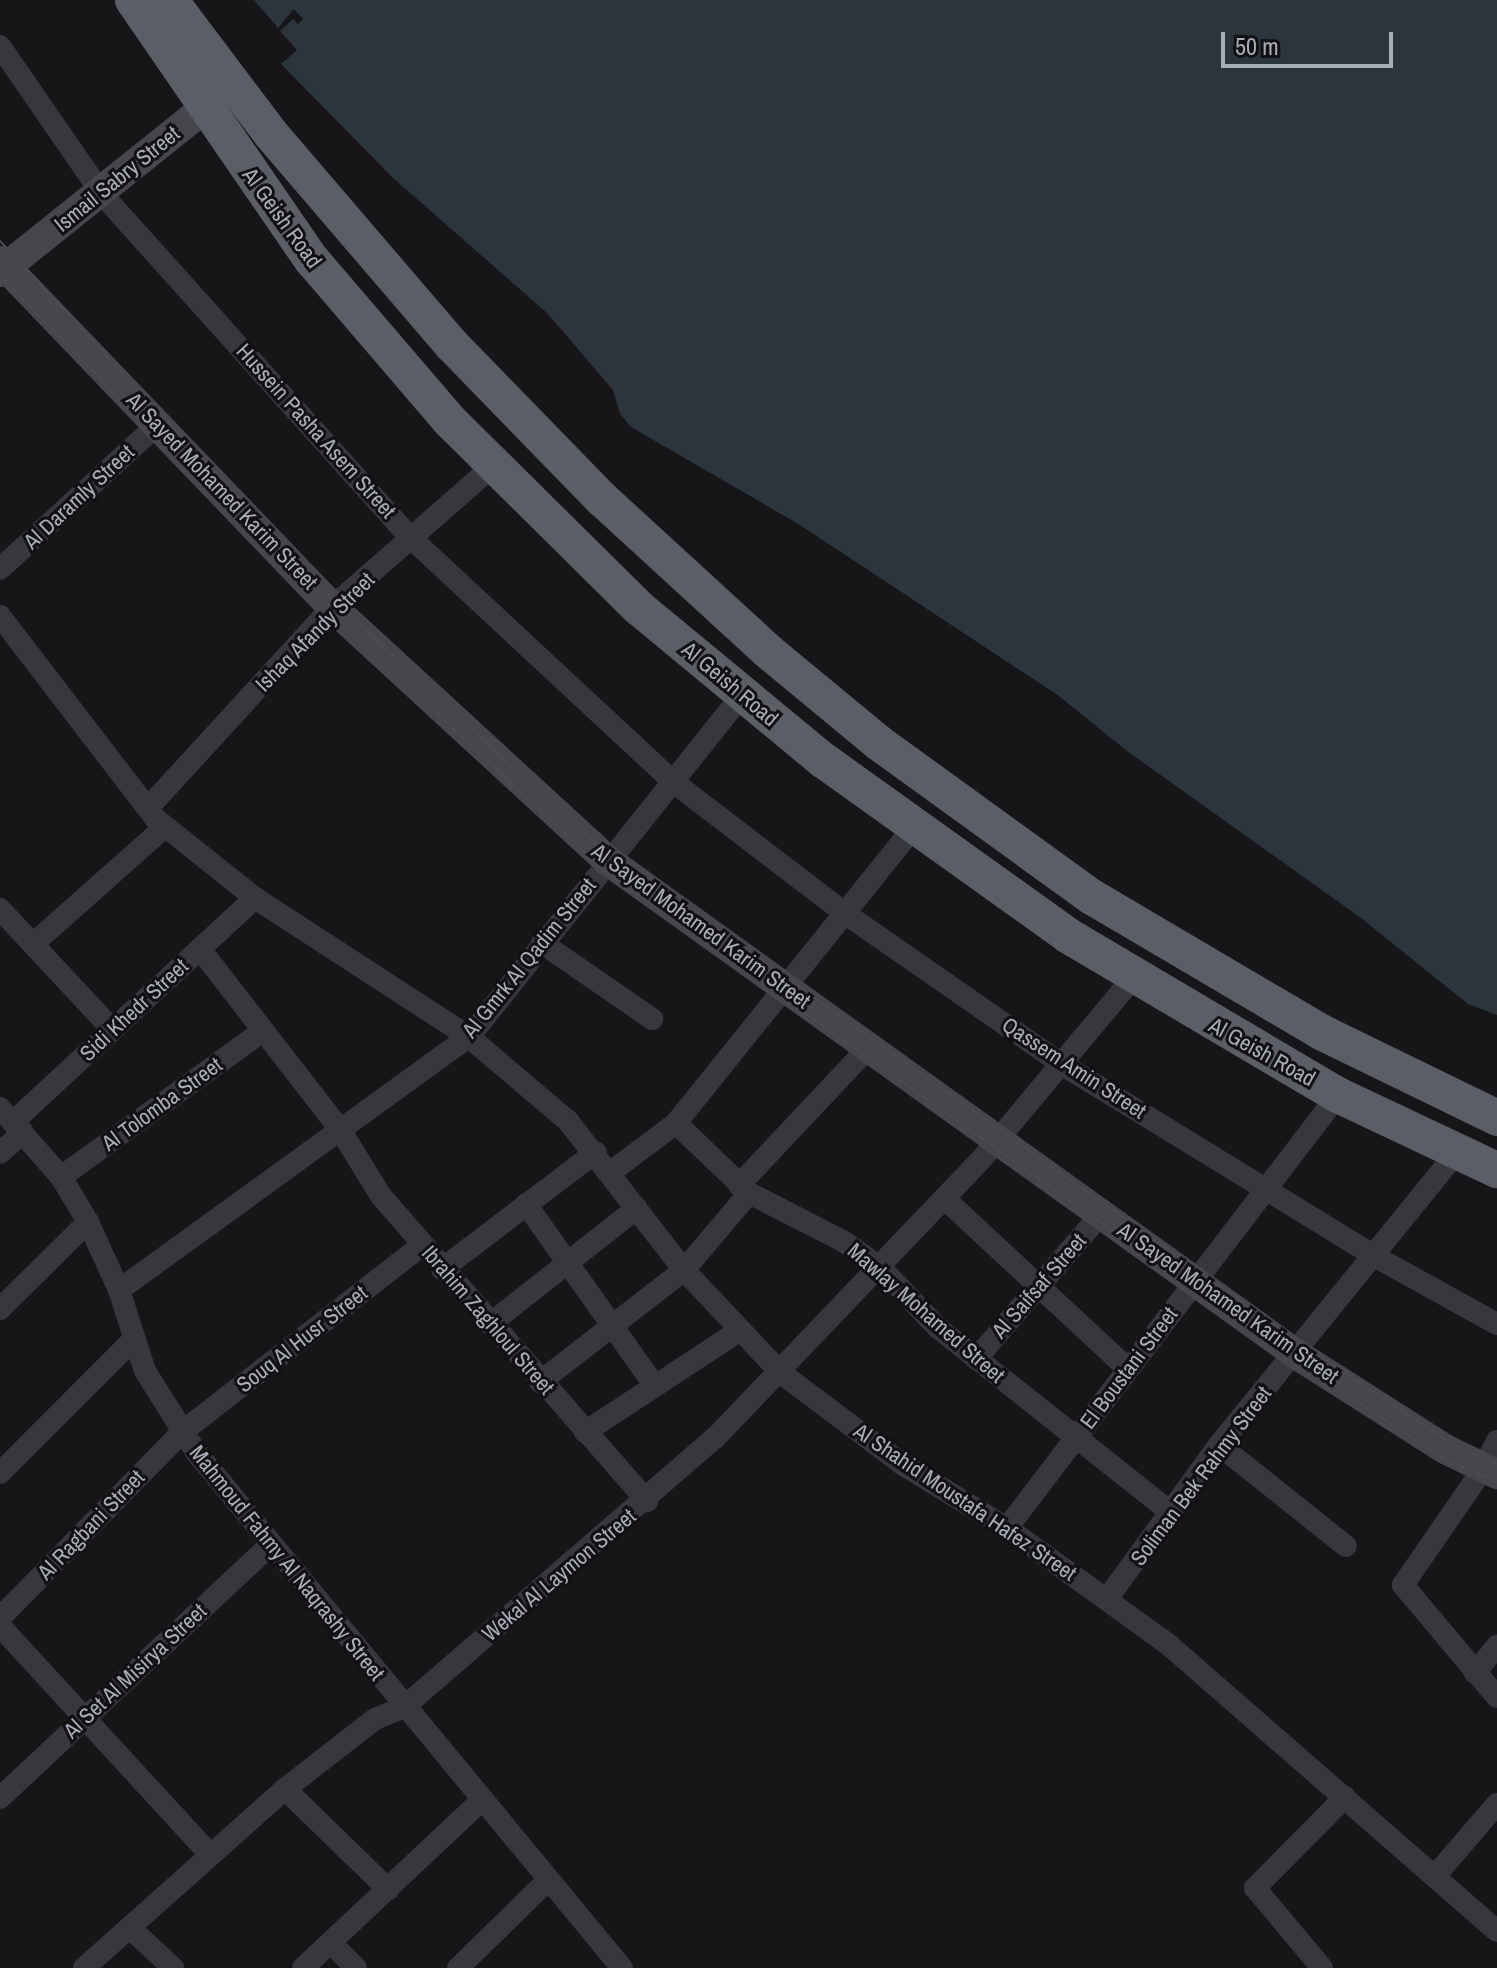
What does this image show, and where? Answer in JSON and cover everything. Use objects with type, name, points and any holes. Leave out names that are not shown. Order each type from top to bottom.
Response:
[{"type":"highway","name":"Al Geish Road","points":[[133,0],[453,346],[612,508],[769,652],[1006,839],[1092,897],[1308,1025],[1497,1118]]},
{"type":"highway","name":"Al Geish Road","points":[[170,0],[312,260],[493,466],[639,608],[742,695],[912,829],[1067,935],[1133,978],[1338,1095],[1497,1170]]},
{"type":"highway","points":[[980,878],[1006,839]]},
{"type":"highway","points":[[1067,935],[1092,897]]},
{"type":"main road","name":"Ismail Sabry Street","points":[[2,267],[102,194],[220,96]]},
{"type":"main road","name":"Al Sayed Mohamed Karim Street","points":[[2,267],[158,424],[332,607],[607,860],[1296,1354],[1490,1472]]},
{"type":"street","name":"Hussein Pasha Asem Street","points":[[0,46],[102,194],[412,539],[672,781]]},
{"type":"street","name":"Al Daramly Street","points":[[0,569],[158,424]]},
{"type":"street","name":"Ishaq Afandy Street","points":[[148,808],[332,607],[493,466]]},
{"type":"street","name":"Al Shahid Moustafa Hafez Street","points":[[0,616],[165,827],[255,898],[469,1037],[568,1121],[596,1152],[684,1270],[781,1373],[902,1464],[1007,1528],[1169,1645],[1497,1931]]},
{"type":"street","name":"Al Gmrk Al Qadim Street","points":[[119,1290],[469,1037],[607,860],[742,695]]},
{"type":"street","name":"Qassem Amin Street","points":[[672,781],[846,914],[1063,1065],[1376,1257],[1497,1324]]},
{"type":"street","points":[[33,944],[165,827]]},
{"type":"street","points":[[611,1172],[676,1123],[912,829]]},
{"type":"street","name":"Sidi Khedr Street","points":[[0,1153],[12,1121],[255,898]]},
{"type":"street","points":[[0,909],[112,1029]]},
{"type":"street","points":[[542,943],[652,1019]]},
{"type":"street","name":"Ibrahim Zaghloul Street","points":[[200,949],[341,1131],[381,1196],[540,1382],[647,1501]]},
{"type":"street","name":"Wekal Al Laymon Street","points":[[84,1968],[209,1853],[285,1789],[375,1719],[404,1707],[647,1501],[781,1373],[881,1268],[998,1141],[1133,978]]},
{"type":"street","name":"Al Tolomba Street","points":[[61,1177],[263,1031]]},
{"type":"street","points":[[540,1382],[684,1270],[744,1189],[867,1049]]},
{"type":"street","name":"El Boustani Street","points":[[1007,1528],[1338,1095]]},
{"type":"street","name":"Mahmoud Fahmy Al Naqrashy Street","points":[[12,1121],[61,1177],[88,1222],[119,1290],[145,1371],[182,1432],[546,1882],[622,1968]]},
{"type":"street","name":"Mawlay Mohamed Street","points":[[676,1123],[744,1189],[843,1241],[881,1268],[976,1359],[1172,1513]]},
{"type":"street","points":[[442,1269],[596,1152]]},
{"type":"street","name":"Soliman Bek Rahmy Street","points":[[1107,1599],[1219,1445],[1376,1257],[1457,1152]]},
{"type":"street","points":[[945,1199],[1128,1369]]},
{"type":"street","points":[[526,1204],[655,1386]]},
{"type":"street","points":[[490,1324],[637,1208]]},
{"type":"street","name":"Al Saifsaf Street","points":[[976,1359],[1102,1213]]},
{"type":"street","points":[[0,1309],[88,1222]]},
{"type":"street","name":"Souq Al Husr Street","points":[[182,1432],[422,1245]]},
{"type":"street","points":[[585,1432],[739,1331]]},
{"type":"street","points":[[0,1473],[134,1339]]},
{"type":"street","name":"Al Ragbani Street","points":[[0,1618],[182,1432]]},
{"type":"street","points":[[1497,1441],[1490,1472],[1403,1585],[1497,1697]]},
{"type":"street","points":[[1219,1445],[1346,1546]]},
{"type":"street","name":"Al Set Al Misirya Street","points":[[0,1798],[271,1544]]},
{"type":"street","points":[[0,1626],[209,1853]]},
{"type":"street","points":[[1475,1673],[1497,1646]]},
{"type":"street","points":[[285,1789],[388,1889]]},
{"type":"street","points":[[1322,1968],[1255,1888],[1345,1797]]},
{"type":"street","points":[[303,1968],[481,1801]]},
{"type":"street","points":[[1435,1876],[1497,1804]]},
{"type":"street","points":[[458,1968],[546,1882]]},
{"type":"street","points":[[130,1928],[173,1968]]},
{"type":"street","points":[[331,1943],[356,1968]]},
{"type":"shaded area","points":[[254,0],[1497,0],[1497,1015],[1468,1004],[1361,918],[1127,751],[1059,696],[800,525],[631,427],[620,414],[613,390],[547,313],[393,178],[281,64],[297,50],[280,31],[293,19],[298,24],[303,19],[294,9],[278,28]]},
{"type":"tram line","points":[[0,241],[336,603],[589,838],[1303,1345],[1452,1444],[1497,1464]]},
{"type":"tram line","points":[[0,276],[305,587]]},
{"type":"tram line","points":[[394,673],[607,873],[1299,1363],[1443,1458],[1497,1482]]}]
